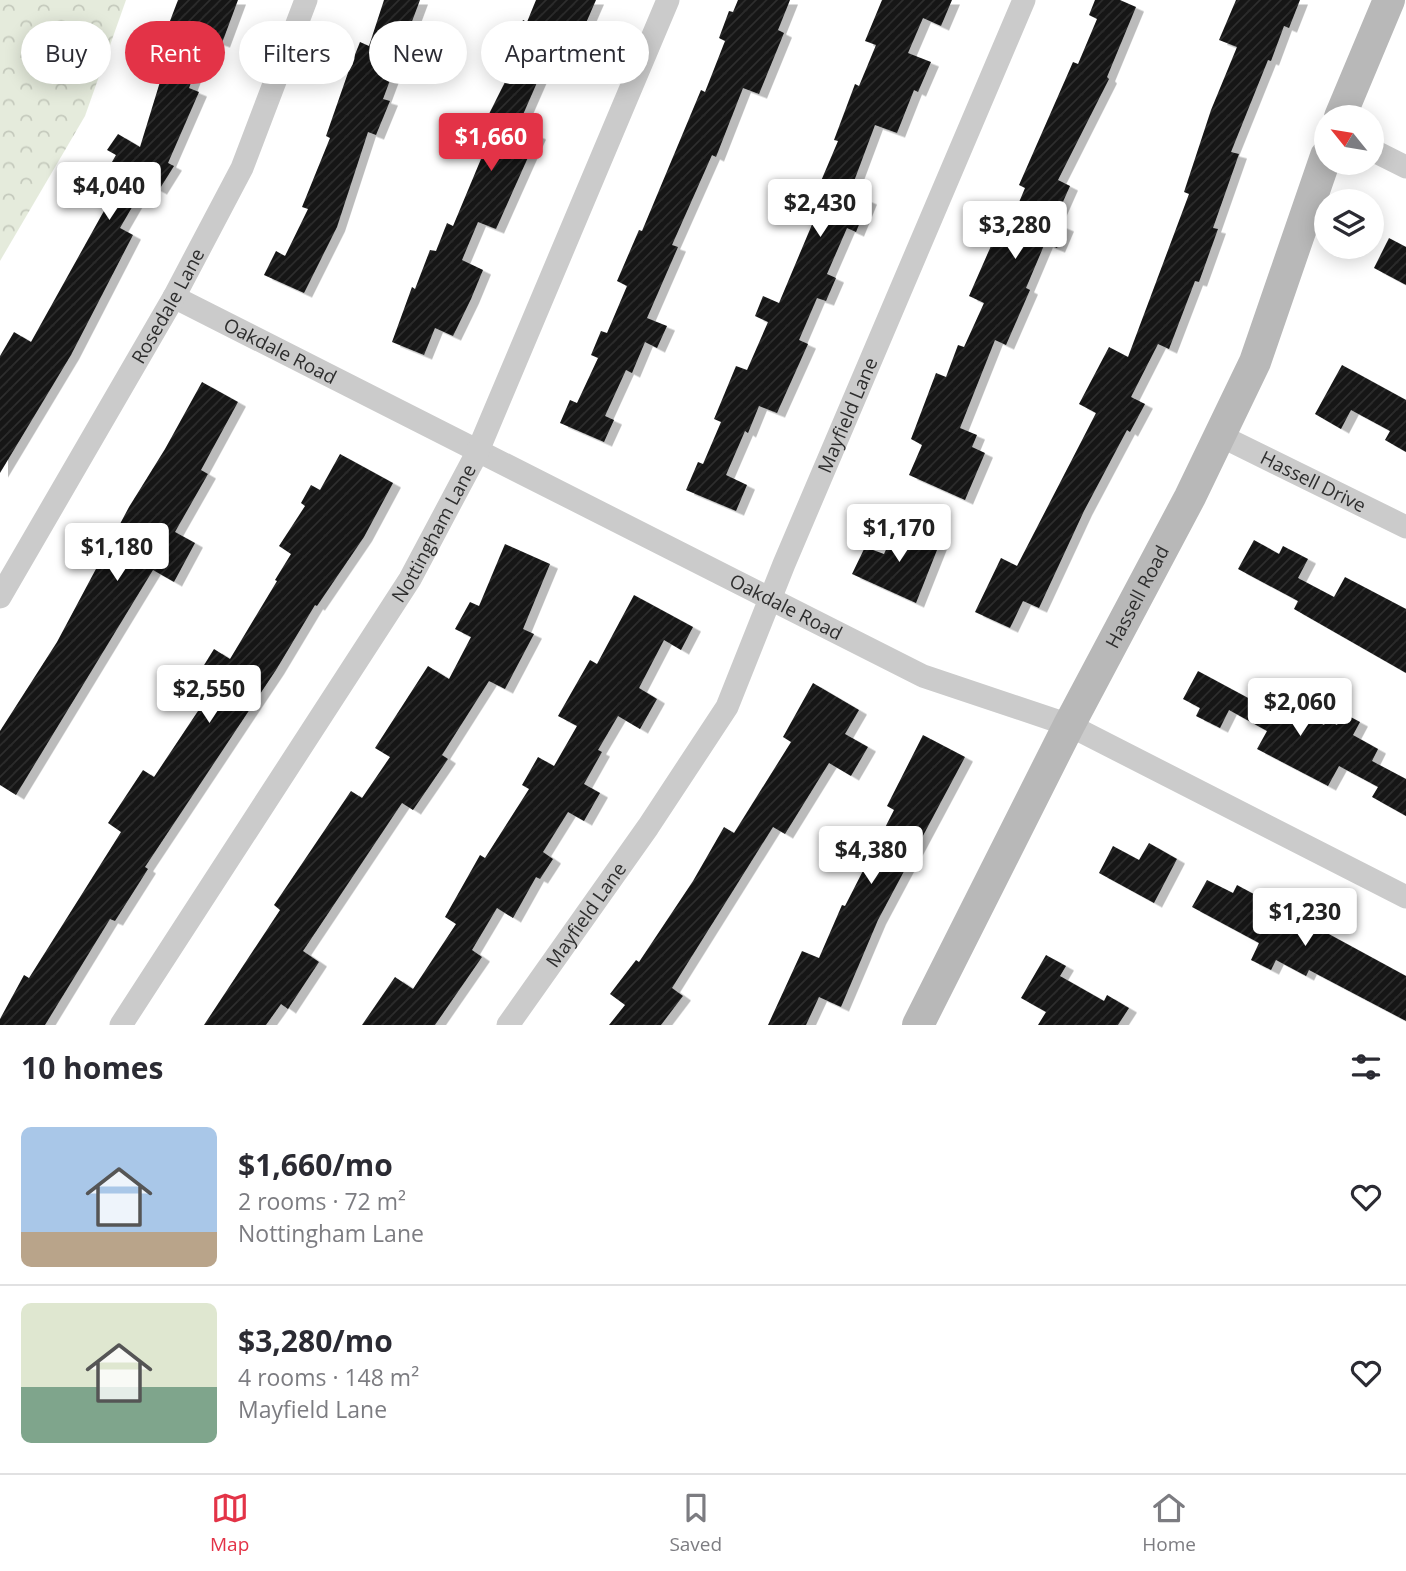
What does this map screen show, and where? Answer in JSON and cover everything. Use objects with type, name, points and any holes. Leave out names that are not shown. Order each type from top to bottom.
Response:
[{"type":"street","name":"Rosedale Lane","points":[[0,597],[174,297],[242,168],[306,0]]},
{"type":"street","name":"Nottingham Lane","points":[[121,1025],[410,579],[477,453],[668,0]]},
{"type":"street","name":"Mayfield Lane","points":[[508,1025],[648,827],[727,708],[770,598],[1024,0]]},
{"type":"street","points":[[1345,105],[1389,0]]},
{"type":"street","points":[[1384,156],[1406,167]]},
{"type":"street","name":"Hassell Road","points":[[918,1025],[1255,362],[1319,175]]},
{"type":"street","name":"Oakdale Road","points":[[174,297],[477,453],[923,676],[1069,725],[1406,897]]},
{"type":"street","name":"Hassell Drive","points":[[1219,435],[1406,527]]},
{"type":"green space","points":[[0,0],[126,0],[111,42],[111,21],[21,21],[21,84],[96,84],[85,116],[0,261]]},
{"type":"building","points":[[178,0],[238,0],[225,35],[225,21],[170,21]]},
{"type":"building","points":[[384,0],[420,0],[412,21],[377,21]]},
{"type":"building","points":[[536,0],[596,0],[587,21],[527,21]]},
{"type":"building","points":[[738,0],[790,0],[778,30],[784,33],[759,94],[743,88],[716,157],[712,155],[672,245],[678,247],[647,318],[667,326],[657,348],[645,342],[632,373],[626,370],[605,416],[614,420],[604,442],[560,423],[570,400],[577,403],[598,358],[591,355],[601,331],[607,333],[627,286],[617,281],[639,230],[642,231],[701,90],[705,92],[725,41],[719,38],[729,11],[733,12]]},
{"type":"building","points":[[882,0],[952,0],[941,26],[923,18],[908,53],[931,62],[918,92],[914,90],[897,133],[875,125],[850,192],[869,200],[856,232],[847,228],[827,274],[836,278],[826,301],[817,298],[799,340],[808,344],[777,413],[759,406],[726,475],[747,485],[736,511],[686,490],[698,462],[703,464],[721,422],[714,419],[736,366],[747,370],[768,322],[755,316],[763,296],[779,303],[816,215],[804,210],[817,180],[821,181],[838,141],[834,140],[855,84],[859,86],[876,45],[865,41]]},
{"type":"building","points":[[1095,0],[1120,0],[1136,7],[1107,77],[1109,79],[1058,180],[1070,186],[1054,222],[1066,227],[1057,248],[1045,243],[1026,288],[1030,290],[1006,345],[995,340],[960,428],[977,435],[972,447],[985,453],[965,500],[909,475],[922,445],[911,439],[936,373],[946,377],[958,345],[964,347],[984,303],[969,296],[998,230],[1006,233],[1025,188],[1019,185],[1073,62],[1078,64],[1097,19],[1089,15]]},
{"type":"building","points":[[1236,0],[1300,0],[1289,28],[1284,26],[1271,61],[1268,60],[1231,152],[1239,154],[1213,228],[1218,229],[1199,282],[1195,281],[1169,349],[1158,344],[1131,397],[1145,404],[1130,432],[1127,430],[1084,511],[1039,608],[1023,601],[1010,628],[975,612],[1001,558],[1017,566],[1096,413],[1079,404],[1109,347],[1128,357],[1189,194],[1184,192],[1211,110],[1237,47],[1219,40]]},
{"type":"building","points":[[360,42],[369,46],[369,84],[389,84],[383,99],[390,101],[376,135],[368,132],[337,227],[304,293],[264,275],[276,251],[285,256],[308,209],[302,207],[330,138],[326,136],[344,84],[355,84],[355,54]]},
{"type":"building","points":[[159,84],[191,84],[189,88],[199,92],[168,163],[174,166],[159,190],[146,183],[120,228],[133,235],[71,355],[0,473],[0,356],[14,332],[31,342],[110,200],[95,191],[116,155],[107,150],[118,134],[140,147]]},
{"type":"building","points":[[504,84],[536,84],[518,126],[538,135],[496,229],[478,222],[462,260],[483,270],[471,299],[453,336],[435,328],[424,355],[392,342],[412,287],[415,289],[430,250],[436,251],[447,223],[453,226],[486,147],[475,142]]},
{"type":"building","points":[[1389,238],[1406,247],[1406,285],[1374,268],[1378,259],[1384,259],[1384,248]]},
{"type":"building","points":[[1342,365],[1406,400],[1406,452],[1385,440],[1390,431],[1351,410],[1341,429],[1315,414]]},
{"type":"building","points":[[202,382],[238,402],[201,470],[208,474],[175,532],[195,543],[174,582],[153,570],[16,795],[0,785],[0,731],[57,642],[129,507]]},
{"type":"building","points":[[340,454],[393,483],[364,537],[317,606],[315,605],[276,670],[145,867],[148,869],[115,921],[110,919],[45,1025],[0,1025],[0,1019],[24,975],[29,978],[121,832],[108,823],[143,770],[154,777],[198,711],[216,679],[201,670],[214,649],[230,659],[277,581],[275,580],[291,554],[279,546],[305,506],[301,503],[311,485],[320,490]]},
{"type":"building","points":[[897,526],[939,545],[916,603],[852,574],[865,547],[884,554]]},
{"type":"building","points":[[1254,540],[1279,554],[1283,546],[1308,559],[1298,578],[1334,597],[1345,577],[1406,609],[1406,673],[1294,609],[1298,601],[1238,569]]},
{"type":"building","points":[[505,544],[550,564],[523,629],[534,634],[505,689],[489,681],[442,755],[448,759],[413,810],[402,803],[303,951],[319,962],[288,1009],[281,1004],[266,1025],[204,1025],[280,910],[274,905],[351,791],[362,798],[390,757],[375,748],[428,666],[449,679],[471,637],[455,629],[470,602],[479,606]]},
{"type":"building","points":[[634,595],[693,627],[681,650],[664,640],[639,688],[657,699],[640,729],[618,716],[598,750],[602,752],[584,784],[600,793],[584,821],[568,812],[543,852],[553,859],[540,879],[536,877],[513,918],[497,908],[472,950],[482,957],[435,1025],[362,1025],[395,977],[413,989],[456,924],[445,917],[480,855],[485,858],[529,789],[522,785],[538,757],[554,766],[577,726],[558,716],[590,660],[597,664]]},
{"type":"building","points":[[1198,671],[1250,699],[1256,688],[1324,725],[1327,720],[1337,725],[1343,713],[1360,722],[1353,735],[1378,749],[1372,761],[1406,779],[1406,816],[1372,797],[1378,787],[1339,766],[1328,786],[1257,749],[1267,731],[1229,710],[1220,728],[1196,716],[1200,708],[1183,699]]},
{"type":"building","points":[[813,683],[859,710],[845,734],[868,747],[851,776],[829,763],[785,834],[773,827],[672,988],[683,996],[661,1025],[609,1025],[625,1005],[610,994],[636,960],[639,962],[693,881],[724,827],[734,833],[791,742],[783,737]]},
{"type":"building","points":[[923,735],[965,757],[878,920],[841,1007],[819,997],[806,1025],[768,1025],[802,951],[819,958],[842,905],[845,906],[894,810],[887,806]]},
{"type":"building","points":[[1149,843],[1177,859],[1154,903],[1099,873],[1113,846],[1139,860]]},
{"type":"building","points":[[1207,880],[1233,893],[1237,885],[1261,898],[1257,906],[1299,928],[1303,920],[1406,976],[1406,1021],[1309,970],[1306,976],[1276,960],[1271,970],[1251,960],[1259,943],[1192,907]]},
{"type":"building","points":[[1046,955],[1066,966],[1060,976],[1104,1001],[1107,995],[1129,1008],[1118,1025],[1038,1025],[1046,1012],[1021,998]]}]
